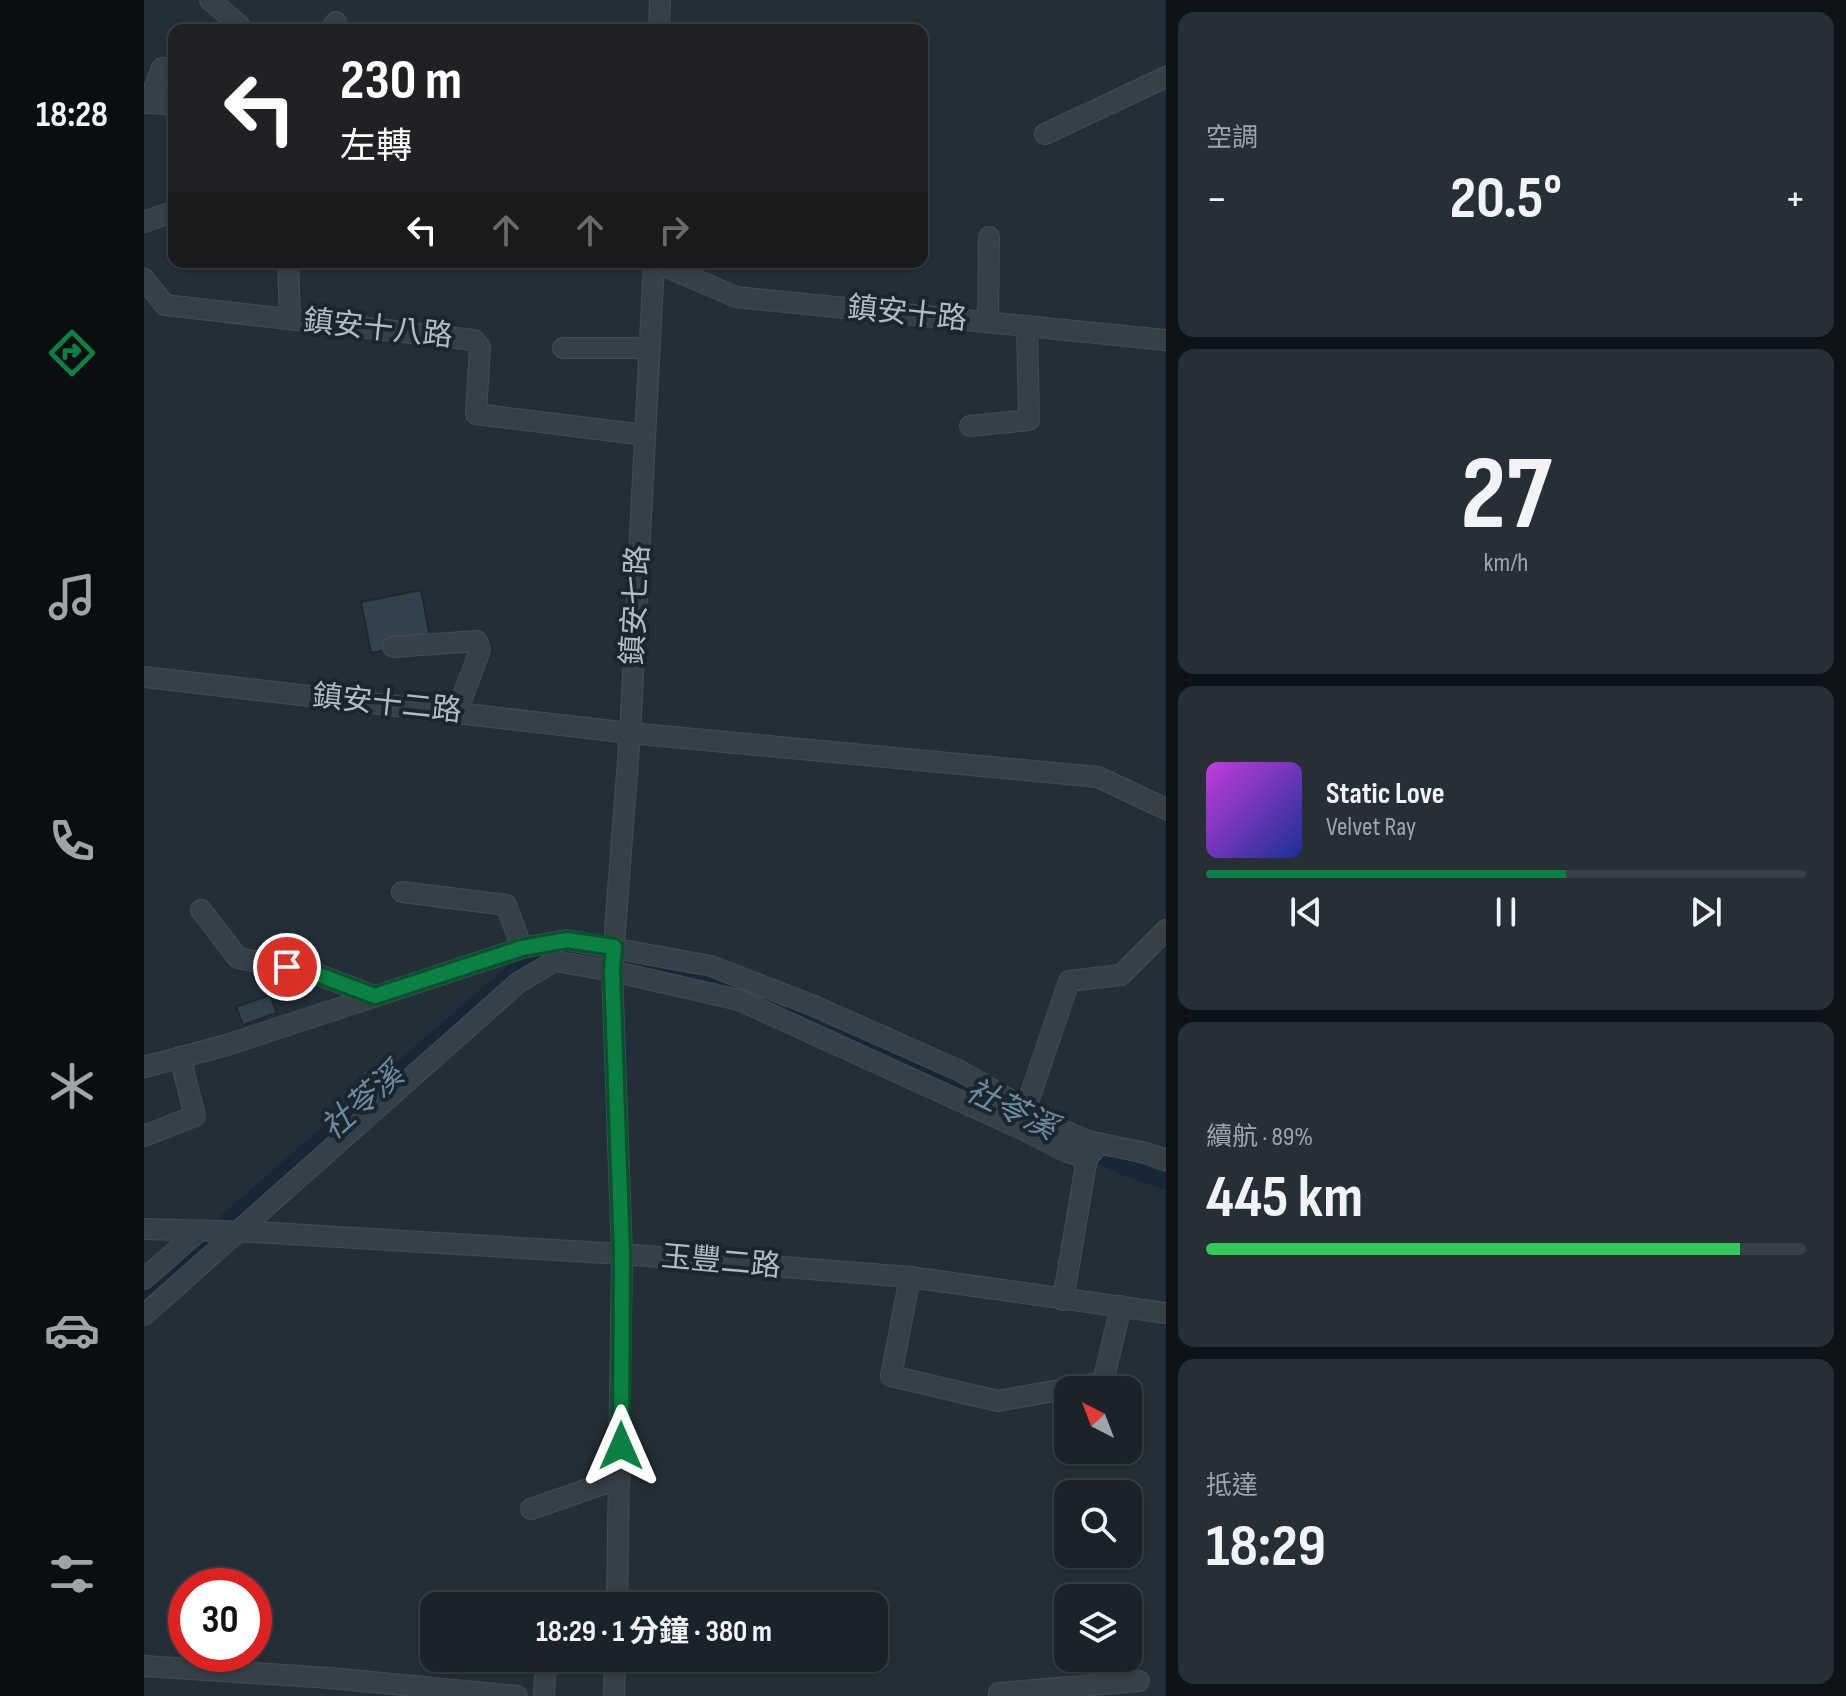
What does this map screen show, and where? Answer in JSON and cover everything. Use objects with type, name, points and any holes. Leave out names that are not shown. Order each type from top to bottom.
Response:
[{"type":"street","points":[[210,0],[238,24]]},
{"type":"street","points":[[659,24],[660,0]]},
{"type":"street","points":[[162,68],[146,103],[168,104]]},
{"type":"street","points":[[1045,134],[1166,77]]},
{"type":"street","points":[[144,222],[168,213]]},
{"type":"street","points":[[988,322],[989,237]]},
{"type":"street","points":[[288,268],[290,319]]},
{"type":"street","name":"鎮安七路","points":[[617,1592],[622,1254],[612,971],[630,733],[654,268]]},
{"type":"street","name":"鎮安十路","points":[[668,268],[736,297],[1166,340]]},
{"type":"street","name":"鎮安十八路","points":[[144,279],[165,305],[474,340],[480,347],[476,414],[645,435]]},
{"type":"street","points":[[970,426],[1029,420],[1027,326]]},
{"type":"street","points":[[563,348],[649,348]]},
{"type":"street","points":[[393,647],[477,641],[480,650],[457,712]]},
{"type":"street","name":"鎮安十二路","points":[[144,677],[630,733],[1098,777],[1166,809]]},
{"type":"street","points":[[402,892],[506,905],[522,948]]},
{"type":"street","points":[[201,910],[238,958],[311,972],[375,996]]},
{"type":"street","points":[[1026,1108],[1069,981],[1121,975],[1166,930]]},
{"type":"street","points":[[144,1067],[522,948],[567,940],[711,966],[799,1000],[960,1071],[1094,1151]]},
{"type":"street","points":[[144,1279],[219,1231],[519,982],[555,961],[739,1000],[1067,1152],[1146,1153],[1166,1160]]},
{"type":"street","points":[[144,1136],[195,1116],[180,1057]]},
{"type":"street","points":[[1063,1300],[1094,1151]]},
{"type":"street","name":"玉豐二路","points":[[144,1229],[622,1254],[910,1277],[1166,1313]]},
{"type":"street","points":[[144,1315],[219,1231]]},
{"type":"street","points":[[910,1277],[891,1376],[998,1401],[1103,1382],[1121,1306]]},
{"type":"street","points":[[531,1509],[620,1478]]},
{"type":"street","points":[[144,1666],[330,1678],[517,1696]]},
{"type":"street","points":[[544,1696],[545,1672]]},
{"type":"street","points":[[614,1696],[615,1672]]},
{"type":"street","points":[[999,1696],[999,1693],[1139,1681]]},
{"type":"building","points":[[421,590],[431,642],[371,653],[361,602]]},
{"type":"building","points":[[270,995],[277,1013],[243,1025],[236,1007]]},
{"type":"waterway","name":"社苓溪","points":[[144,1293],[515,970],[557,956],[601,958]]},
{"type":"waterway","name":"社苓溪","points":[[625,963],[714,981],[752,997]]},
{"type":"waterway","name":"社苓溪","points":[[791,1013],[994,1101]]},
{"type":"waterway","name":"社苓溪","points":[[1105,1158],[1166,1182]]},
{"type":"route","points":[[287,967],[311,972],[375,996],[522,948],[567,940],[614,947],[612,971],[622,1254],[621,1446]]}]
